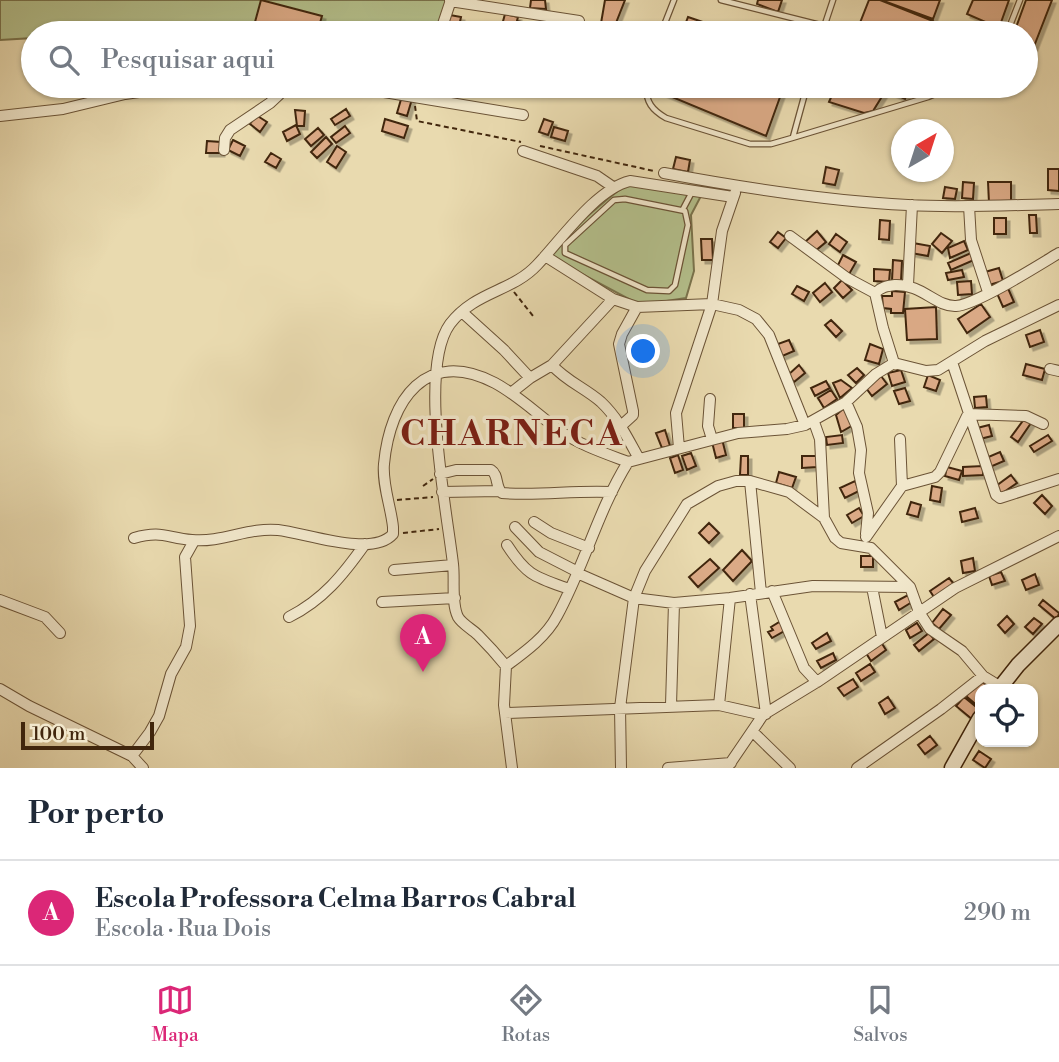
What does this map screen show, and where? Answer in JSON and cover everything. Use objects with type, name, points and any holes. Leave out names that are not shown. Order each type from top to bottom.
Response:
[{"type":"street","points":[[444,21],[451,0],[579,21]]},
{"type":"street","points":[[0,116],[63,108],[112,98]]},
{"type":"street","points":[[224,150],[225,138],[230,130],[275,98]]},
{"type":"street","points":[[449,98],[523,116]]},
{"type":"street","points":[[523,150],[591,173],[613,187]]},
{"type":"street","points":[[664,173],[737,186],[875,203],[969,206],[1059,204]]},
{"type":"street","points":[[506,666],[480,636],[460,620],[455,598],[440,474],[436,373],[446,331],[462,312],[483,296],[510,285],[530,272],[572,225],[613,187],[630,181],[733,197]]},
{"type":"street","points":[[679,448],[675,428],[676,413],[712,304],[722,231],[737,186]]},
{"type":"street","points":[[908,285],[912,205]]},
{"type":"street","points":[[969,206],[971,240],[988,292]]},
{"type":"street","points":[[790,236],[847,278],[875,293],[894,363]]},
{"type":"street","points":[[875,293],[889,286],[908,285],[952,306],[960,306],[1059,253]]},
{"type":"street","points":[[545,256],[614,299],[637,307],[712,304],[739,310],[757,319],[769,335],[820,439],[824,518]]},
{"type":"street","points":[[511,393],[552,365],[614,299]]},
{"type":"street","points":[[134,538],[152,533],[194,541],[256,530],[279,530],[333,541],[365,544],[388,540],[393,534],[384,463],[393,422],[414,386],[436,373],[469,373],[494,383],[576,441],[633,460],[737,433],[787,429],[810,423],[846,402],[876,374],[894,363],[926,371],[938,370],[985,341],[1059,304]]},
{"type":"street","points":[[622,425],[633,415],[633,411],[619,344],[637,307]]},
{"type":"street","points":[[462,312],[505,350],[530,378]]},
{"type":"street","points":[[952,362],[998,497],[1059,479]]},
{"type":"street","points":[[552,365],[565,379],[599,401],[622,425],[633,460]]},
{"type":"street","points":[[709,399],[708,426],[712,439]]},
{"type":"street","points":[[846,402],[857,427],[861,450],[859,473],[868,513],[866,537],[872,548],[910,587],[919,612],[930,629],[962,651],[983,676],[994,684]]},
{"type":"street","points":[[968,414],[1027,416],[1043,424]]},
{"type":"street","points":[[902,486],[935,477],[940,472],[968,414]]},
{"type":"street","points":[[866,537],[902,486],[900,439]]},
{"type":"street","points":[[512,768],[505,713],[506,666],[526,652],[550,626],[589,548],[611,492],[633,460]]},
{"type":"street","points":[[440,474],[456,470],[492,470],[499,491]]},
{"type":"street","points":[[621,768],[620,708],[634,598],[645,571],[687,504],[718,486],[736,481],[750,481],[789,492],[824,518],[837,541],[872,548]]},
{"type":"street","points":[[750,481],[766,592],[799,650],[804,668],[817,682]]},
{"type":"street","points":[[443,494],[499,491],[532,495],[561,491],[611,492]]},
{"type":"street","points":[[534,522],[551,533],[589,548]]},
{"type":"street","points":[[515,527],[539,552],[577,573],[634,598],[674,603],[813,586],[910,587]]},
{"type":"street","points":[[668,768],[729,765],[764,714],[817,682],[955,588],[1059,536]]},
{"type":"street","points":[[132,756],[159,716],[171,674],[186,647],[190,626],[185,557],[194,541]]},
{"type":"street","points":[[289,617],[328,591],[365,544]]},
{"type":"street","points":[[507,545],[526,571],[569,589]]},
{"type":"street","points":[[394,570],[453,565]]},
{"type":"street","points":[[872,587],[882,637]]},
{"type":"street","points":[[750,594],[764,714]]},
{"type":"street","points":[[382,602],[455,598]]},
{"type":"street","points":[[719,705],[730,598]]},
{"type":"street","points":[[671,705],[674,603]]},
{"type":"street","points":[[1,604],[45,617],[60,633]]},
{"type":"street","points":[[1003,684],[1059,624]]},
{"type":"street","points":[[856,768],[983,676]]},
{"type":"street","points":[[0,689],[132,756],[144,768]]},
{"type":"street","points":[[505,713],[719,705],[764,714]]},
{"type":"street","points":[[951,768],[975,727]]},
{"type":"street","points":[[753,732],[790,768]]},
{"type":"lane","points":[[666,21],[674,0]]},
{"type":"lane","points":[[721,0],[804,21]]},
{"type":"lane","points":[[826,21],[833,0]]},
{"type":"lane","points":[[1012,21],[1020,0]]},
{"type":"lane","points":[[647,98],[648,103],[656,112],[672,121],[750,144],[771,144],[925,98]]},
{"type":"lane","points":[[792,138],[804,98]]},
{"type":"lane","points":[[683,209],[692,191]]},
{"type":"lane","points":[[625,199],[683,209],[687,214],[688,226],[676,285],[668,291],[647,290],[565,253],[565,245],[614,200],[625,199]]},
{"type":"path","points":[[510,285],[533,316]]},
{"type":"path","points":[[389,501],[443,494]]},
{"type":"path","points":[[393,534],[447,527]]},
{"type":"green space","points":[[0,0],[449,0],[441,21],[21,21],[21,39],[0,40]]},
{"type":"green space","points":[[630,182],[702,194],[691,215],[694,271],[686,298],[640,305],[548,256],[587,217]]},
{"type":"building","points":[[261,0],[322,16],[321,21],[255,21]]},
{"type":"building","points":[[531,0],[545,0],[546,9],[530,8]]},
{"type":"building","points":[[605,0],[625,0],[617,21],[601,21]]},
{"type":"building","points":[[758,0],[782,0],[778,12],[757,4]]},
{"type":"building","points":[[869,0],[880,0],[933,21],[861,21]]},
{"type":"building","points":[[881,0],[940,0],[933,19]]},
{"type":"building","points":[[973,0],[1009,0],[1002,21],[983,21],[967,14]]},
{"type":"building","points":[[1026,0],[1052,0],[1038,36],[1038,21],[1018,21]]},
{"type":"building","points":[[505,14],[518,17],[517,21],[503,21]]},
{"type":"building","points":[[450,15],[461,17],[460,21],[449,21]]},
{"type":"building","points":[[401,98],[412,99],[407,116],[397,113]]},
{"type":"building","points":[[674,98],[780,98],[766,136]]},
{"type":"building","points":[[831,98],[881,98],[873,111],[864,113],[829,102]]},
{"type":"building","points":[[346,109],[350,116],[335,125],[331,119]]},
{"type":"building","points":[[295,110],[305,111],[304,126],[297,126]]},
{"type":"building","points":[[256,115],[267,122],[260,132],[250,124]]},
{"type":"building","points":[[385,119],[408,126],[404,138],[382,131]]},
{"type":"building","points":[[544,119],[553,122],[548,135],[539,132]]},
{"type":"building","points":[[296,125],[300,134],[287,141],[283,132]]},
{"type":"building","points":[[345,126],[350,133],[336,143],[331,137]]},
{"type":"building","points":[[554,127],[568,131],[565,141],[551,137]]},
{"type":"building","points":[[318,128],[324,135],[311,146],[305,139]]},
{"type":"building","points":[[326,137],[332,144],[317,158],[311,152]]},
{"type":"building","points":[[233,140],[245,146],[240,156],[228,150]]},
{"type":"building","points":[[207,141],[221,142],[221,153],[206,153]]},
{"type":"building","points":[[337,146],[346,152],[336,168],[327,162]]},
{"type":"building","points":[[271,153],[281,159],[276,168],[265,162]]},
{"type":"building","points":[[676,157],[690,160],[688,172],[673,169]]},
{"type":"building","points":[[826,167],[839,170],[835,185],[823,183]]},
{"type":"building","points":[[1048,169],[1059,169],[1059,191],[1048,190]]},
{"type":"building","points":[[963,182],[974,183],[973,199],[962,198]]},
{"type":"building","points":[[988,182],[1011,182],[1011,203],[989,203]]},
{"type":"building","points":[[945,187],[957,189],[955,199],[943,198]]},
{"type":"building","points":[[1029,215],[1036,215],[1037,233],[1030,233]]},
{"type":"building","points":[[994,218],[1006,218],[1006,234],[994,234]]},
{"type":"building","points":[[880,220],[890,221],[889,240],[879,239]]},
{"type":"building","points":[[817,231],[826,242],[814,252],[805,242]]},
{"type":"building","points":[[778,232],[786,238],[778,248],[770,242]]},
{"type":"building","points":[[941,233],[952,241],[942,253],[932,244]]},
{"type":"building","points":[[836,234],[847,242],[840,252],[829,244]]},
{"type":"building","points":[[701,239],[712,239],[713,260],[702,260]]},
{"type":"building","points":[[964,241],[968,250],[950,258],[948,248]]},
{"type":"building","points":[[913,243],[930,246],[928,256],[911,253]]},
{"type":"building","points":[[971,253],[974,260],[951,270],[948,263]]},
{"type":"building","points":[[843,255],[856,262],[848,276],[836,269]]},
{"type":"building","points":[[893,260],[902,261],[901,281],[892,281]]},
{"type":"building","points":[[999,268],[1003,281],[989,285],[985,272]]},
{"type":"building","points":[[874,269],[890,270],[889,282],[874,281]]},
{"type":"building","points":[[962,270],[964,277],[948,280],[946,273]]},
{"type":"building","points":[[842,280],[852,290],[843,298],[834,288]]},
{"type":"building","points":[[971,281],[972,294],[958,295],[957,282]]},
{"type":"building","points":[[825,283],[832,292],[820,302],[813,293]]},
{"type":"building","points":[[797,286],[809,292],[804,301],[792,294]]},
{"type":"building","points":[[1007,286],[1014,302],[1003,307],[996,291]]},
{"type":"building","points":[[892,291],[905,292],[903,313],[891,313],[891,309],[883,308],[882,296],[892,296]]},
{"type":"building","points":[[981,304],[990,317],[967,333],[958,319]]},
{"type":"building","points":[[936,307],[937,339],[907,340],[905,309]]},
{"type":"building","points":[[831,320],[842,331],[836,337],[825,325]]},
{"type":"building","points":[[1040,330],[1044,342],[1030,347],[1026,335]]},
{"type":"building","points":[[789,340],[794,351],[780,357],[775,345]]},
{"type":"building","points":[[870,344],[883,349],[879,364],[865,360]]},
{"type":"building","points":[[1026,364],[1045,369],[1042,380],[1023,375]]},
{"type":"building","points":[[799,365],[805,373],[794,382],[788,375]]},
{"type":"building","points":[[857,368],[864,375],[856,383],[848,375]]},
{"type":"building","points":[[901,370],[905,382],[892,386],[888,373]]},
{"type":"building","points":[[928,375],[940,380],[936,391],[924,387]]},
{"type":"building","points":[[881,376],[887,384],[872,396],[866,388]]},
{"type":"building","points":[[841,380],[852,388],[840,398],[833,383]]},
{"type":"building","points":[[826,381],[830,388],[815,396],[811,388]]},
{"type":"building","points":[[905,388],[910,401],[899,404],[894,391]]},
{"type":"building","points":[[831,390],[837,399],[824,408],[818,398]]},
{"type":"building","points":[[986,396],[987,407],[975,408],[974,397]]},
{"type":"building","points":[[844,408],[855,424],[841,432],[836,415]]},
{"type":"building","points":[[733,414],[744,414],[744,428],[733,428]]},
{"type":"building","points":[[1025,418],[1031,423],[1018,442],[1011,437]]},
{"type":"building","points":[[989,425],[992,436],[980,439],[977,428]]},
{"type":"building","points":[[665,430],[670,446],[662,448],[656,433]]},
{"type":"building","points":[[842,435],[843,443],[827,445],[826,437]]},
{"type":"building","points":[[1048,435],[1052,441],[1034,452],[1030,446]]},
{"type":"building","points":[[722,439],[726,455],[716,458],[712,442]]},
{"type":"building","points":[[1000,452],[1004,461],[990,467],[986,458]]},
{"type":"building","points":[[691,453],[696,466],[687,470],[682,456]]},
{"type":"building","points":[[678,455],[683,470],[675,473],[670,458]]},
{"type":"building","points":[[741,456],[748,456],[748,475],[740,475]]},
{"type":"building","points":[[802,456],[817,456],[817,467],[802,468]]},
{"type":"building","points":[[983,466],[983,475],[963,476],[963,467]]},
{"type":"building","points":[[947,467],[962,471],[959,480],[945,476]]},
{"type":"building","points":[[779,472],[796,477],[792,488],[776,483]]},
{"type":"building","points":[[1011,475],[1017,483],[1001,494],[996,486]]},
{"type":"building","points":[[855,481],[859,491],[845,498],[840,488]]},
{"type":"building","points":[[932,486],[942,488],[940,502],[930,500]]},
{"type":"building","points":[[1042,495],[1052,506],[1045,514],[1034,503]]},
{"type":"building","points":[[911,502],[921,505],[918,517],[907,514]]},
{"type":"building","points":[[859,508],[864,516],[852,523],[847,515]]},
{"type":"building","points":[[975,508],[978,518],[962,522],[960,512]]},
{"type":"building","points":[[709,523],[719,533],[709,543],[699,533]]},
{"type":"building","points":[[742,550],[752,561],[733,581],[723,570]]},
{"type":"building","points":[[861,556],[873,556],[873,567],[861,567]]},
{"type":"building","points":[[973,558],[975,571],[963,573],[961,561]]},
{"type":"building","points":[[710,559],[719,568],[698,587],[689,577]]},
{"type":"building","points":[[1001,572],[1005,581],[992,585],[989,576]]},
{"type":"building","points":[[1035,574],[1039,585],[1026,590],[1022,580]]},
{"type":"building","points":[[949,578],[954,584],[934,597],[930,591]]},
{"type":"building","points":[[908,595],[912,602],[899,610],[895,602]]},
{"type":"building","points":[[1043,600],[1059,613],[1057,620],[1039,605]]},
{"type":"building","points":[[943,609],[951,615],[939,629],[932,623]]},
{"type":"building","points":[[1007,616],[1014,624],[1005,633],[998,625]]},
{"type":"building","points":[[1034,618],[1042,624],[1033,634],[1025,627]]},
{"type":"building","points":[[781,621],[786,630],[772,638],[768,632]]},
{"type":"building","points":[[917,623],[922,631],[910,638],[906,630]]},
{"type":"building","points":[[827,633],[831,641],[816,649],[812,643]]},
{"type":"building","points":[[929,633],[934,639],[919,651],[914,645]]},
{"type":"building","points":[[881,642],[886,650],[871,661],[866,653]]},
{"type":"building","points":[[833,653],[836,660],[821,668],[817,661]]},
{"type":"building","points":[[870,664],[875,672],[861,681],[856,673]]},
{"type":"building","points":[[853,679],[858,687],[844,696],[838,688]]},
{"type":"building","points":[[975,687],[975,704],[966,696]]},
{"type":"building","points":[[888,697],[895,708],[885,714],[879,703]]},
{"type":"building","points":[[964,697],[975,706],[975,717],[973,720],[956,706]]},
{"type":"building","points":[[930,736],[937,745],[925,754],[918,745]]},
{"type":"building","points":[[979,751],[991,759],[985,768],[973,760]]},
{"type":"place","name":"Escola Professora Celma Barros Cabral","points":[[423,672]]},
{"type":"district","name":"CHARNECA","points":[[512,434]]}]
